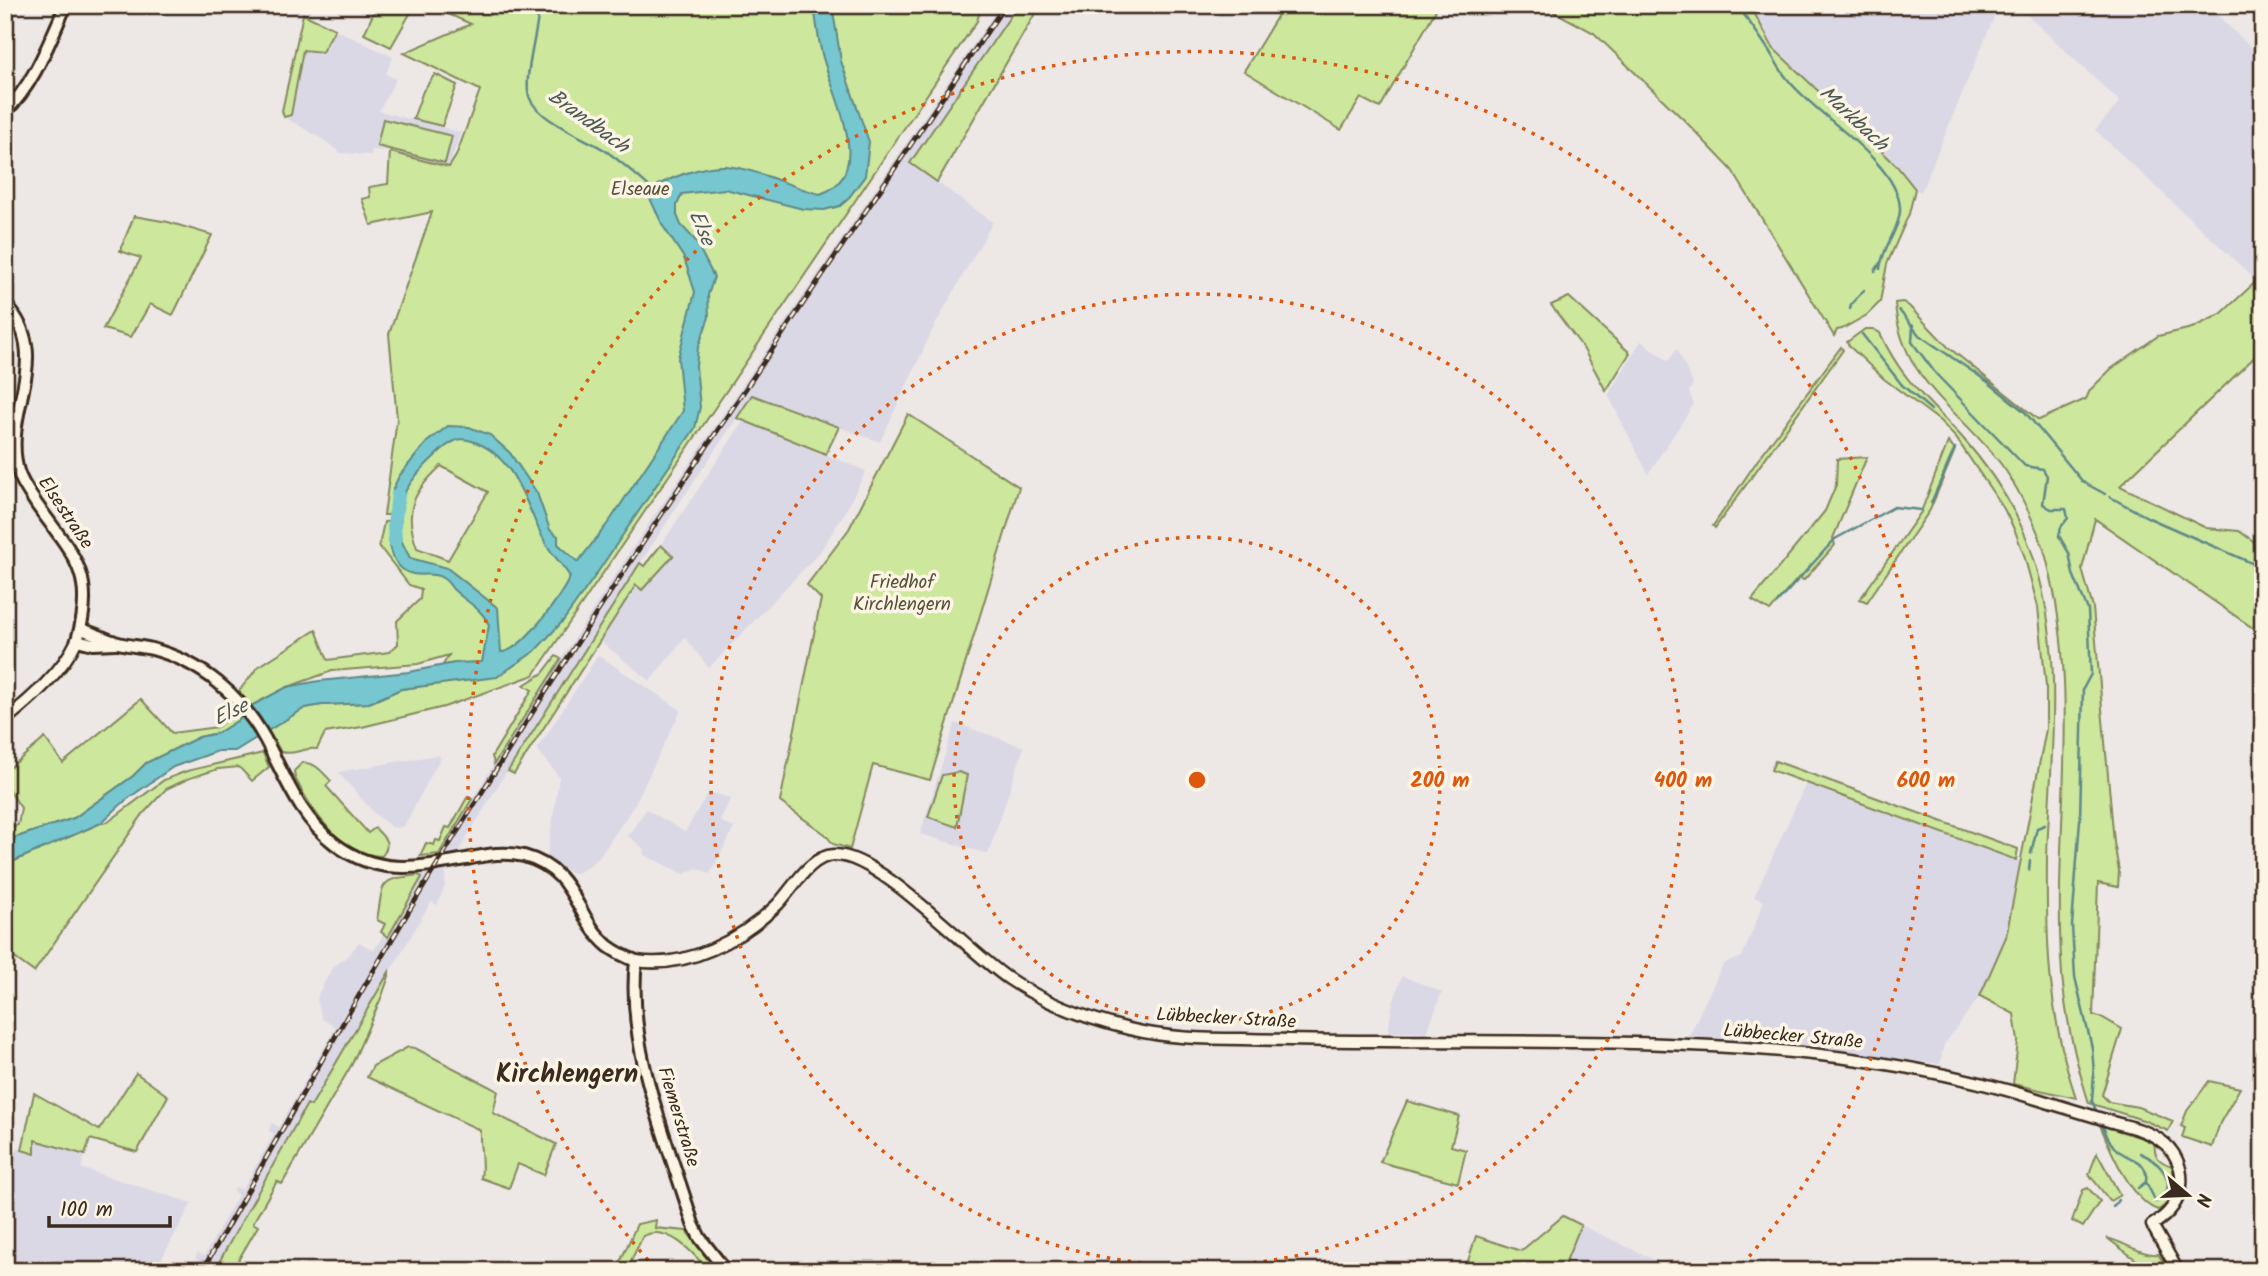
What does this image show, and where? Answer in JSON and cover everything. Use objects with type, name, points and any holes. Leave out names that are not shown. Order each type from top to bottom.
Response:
[{"type":"main road","points":[[5,112],[35,72],[66,5]]},
{"type":"main road","name":"Elsestraße","points":[[5,304],[23,328],[28,351],[14,441],[18,471],[27,489],[80,568],[85,586],[79,634]]},
{"type":"main road","name":"Lübbecker Straße","points":[[79,634],[93,644],[117,643],[151,649],[188,663],[217,681],[246,710],[263,736],[298,805],[320,832],[347,852],[366,863],[399,867],[438,864],[501,853],[537,861],[558,875],[569,887],[599,937],[621,955],[636,961]]},
{"type":"main road","name":"Fiemerstraße","points":[[636,961],[635,990],[642,1059],[693,1224],[726,1271]]},
{"type":"street","points":[[5,720],[48,680],[67,657],[79,634]]},
{"type":"street","name":"Lübbecker Straße","points":[[636,961],[672,962],[715,948],[768,914],[815,862],[828,855],[836,855],[857,860],[897,886],[989,965],[1014,982],[1070,1010],[1130,1030],[1196,1038],[1623,1043],[1821,1054],[1941,1073],[2128,1126],[2157,1137],[2165,1143],[2180,1168],[2182,1183],[2171,1210],[2151,1225],[2178,1271]]},
{"type":"shaded area","points":[[1000,5],[1018,5],[910,163],[993,222],[934,327],[880,442],[752,396],[676,508],[501,781],[458,852],[450,871],[446,872],[445,886],[437,905],[431,902],[311,1106],[307,1104],[214,1271],[195,1271],[200,1262],[195,1258],[198,1253],[204,1256],[238,1195],[233,1192],[236,1187],[242,1190],[274,1134],[268,1130],[272,1123],[279,1127],[336,1027],[322,1019],[317,1000],[333,967],[349,955],[359,942],[374,950],[384,934],[388,936],[422,878],[419,875],[433,856],[439,854],[633,547]]},
{"type":"shaded area","points":[[1750,5],[1999,5],[1921,192],[1773,48]]},
{"type":"shaded area","points":[[2014,5],[2216,5],[2212,10],[2263,59],[2263,275],[2257,281],[2095,130],[2120,102]]},
{"type":"shaded area","points":[[303,14],[393,57],[386,74],[396,79],[379,111],[461,132],[449,167],[390,152],[372,150],[371,155],[340,153],[324,140],[284,117],[282,111]]},
{"type":"shaded area","points":[[1641,341],[1668,361],[1677,349],[1693,384],[1689,392],[1694,404],[1648,474],[1608,395]]},
{"type":"shaded area","points":[[744,420],[866,471],[844,514],[819,553],[709,668],[685,638],[650,681],[600,641],[636,584],[642,590],[673,555],[661,545]]},
{"type":"shaded area","points":[[598,655],[681,710],[635,804],[599,858],[576,873],[569,872],[547,857],[559,777],[537,749]]},
{"type":"shaded area","points":[[955,723],[1024,747],[988,854],[920,834]]},
{"type":"shaded area","points":[[437,755],[441,757],[404,826],[397,828],[391,827],[374,813],[338,772]]},
{"type":"shaded area","points":[[1806,783],[2022,862],[2006,937],[1980,996],[1944,1045],[1940,1064],[1805,1047],[1688,1038],[1721,968],[1725,963],[1742,957],[1764,901],[1754,897]]},
{"type":"shaded area","points":[[708,792],[731,798],[720,821],[734,828],[710,874],[697,868],[684,874],[644,855],[643,848],[628,836],[646,809],[685,832]]},
{"type":"shaded area","points":[[1402,976],[1442,992],[1428,1030],[1388,1032],[1392,1006]]},
{"type":"shaded area","points":[[35,1140],[85,1155],[81,1168],[192,1203],[155,1271],[5,1271],[5,1145],[35,1154]]},
{"type":"shaded area","points":[[1581,1225],[1678,1271],[1562,1271]]},
{"type":"green space","points":[[377,5],[415,5],[391,47],[364,34]]},
{"type":"green space","name":"Elseaue","points":[[428,5],[982,5],[977,21],[534,675],[444,707],[325,733],[317,749],[281,752],[268,730],[305,708],[369,703],[401,689],[438,684],[449,655],[418,664],[332,671],[288,687],[251,706],[239,691],[258,667],[316,630],[328,660],[389,652],[398,644],[397,621],[420,599],[421,589],[409,585],[379,546],[384,522],[401,521],[400,515],[384,515],[397,419],[389,334],[432,212],[371,225],[362,199],[370,197],[369,187],[388,184],[390,152],[449,167],[456,156],[480,90],[404,53],[471,24]],"holes":[[[441,466],[488,492],[448,560],[417,548],[411,523],[413,503],[423,484]]]},
{"type":"green space","points":[[1018,5],[1040,5],[937,182],[910,163]]},
{"type":"green space","points":[[1284,5],[1442,5],[1438,6],[1380,108],[1361,98],[1341,130],[1244,71]]},
{"type":"green space","points":[[1553,5],[1750,5],[1773,48],[1896,165],[1915,189],[1909,214],[1887,264],[1880,302],[1867,315],[1837,330],[1834,336],[1732,170],[1594,33],[1551,10]]},
{"type":"green space","points":[[303,14],[335,29],[322,52],[303,50],[291,115],[284,117],[282,111]]},
{"type":"green space","points":[[435,74],[457,85],[442,126],[413,119],[423,91]]},
{"type":"green space","points":[[383,119],[452,136],[445,163],[377,146]]},
{"type":"green space","points":[[134,216],[168,222],[212,235],[173,315],[150,304],[131,337],[103,329],[141,258],[120,251]]},
{"type":"green space","points":[[2263,275],[2263,349],[2120,486],[2206,528],[2239,531],[2263,548],[2263,635],[2095,519],[2082,569],[2093,608],[2114,842],[2119,871],[2118,887],[2098,883],[2093,1015],[2122,1029],[2102,1095],[2109,1102],[2138,1107],[2173,1121],[2168,1131],[2089,1103],[2070,1032],[2062,977],[2060,908],[2065,707],[2057,607],[2046,557],[2029,513],[2006,471],[1990,450],[1937,395],[1909,355],[1900,331],[1895,303],[1903,302],[1909,306],[1948,347],[2039,420],[2086,399],[2090,390],[2111,369],[2158,336],[2192,328],[2221,314]]},
{"type":"green space","points":[[1569,297],[1630,353],[1606,391],[1583,348],[1551,305]]},
{"type":"green space","points":[[1865,329],[1880,333],[1906,377],[1961,436],[1993,477],[2026,537],[2043,590],[2049,628],[2053,704],[2047,858],[2048,950],[2054,1008],[2076,1098],[2013,1084],[2018,1041],[2014,1014],[1980,996],[2006,937],[2046,729],[2046,686],[2038,607],[2024,555],[2004,509],[1956,438],[1940,421],[1884,379],[1849,346],[1847,342]]},
{"type":"green space","points":[[1841,347],[1843,350],[1715,528],[1713,526],[1757,461]]},
{"type":"green space","points":[[752,395],[839,427],[826,454],[737,418]]},
{"type":"green space","name":"Friedhof Kirchlengern","points":[[908,414],[1019,487],[930,780],[873,765],[850,849],[833,844],[825,834],[780,802],[821,599],[807,585],[849,529]]},
{"type":"green space","points":[[1948,442],[1955,450],[1930,510],[1867,602],[1860,599],[1921,512]]},
{"type":"green space","points":[[1867,457],[1833,538],[1835,545],[1804,580],[1798,578],[1770,611],[1752,600],[1825,511],[1836,485],[1837,459]]},
{"type":"green space","points":[[661,545],[673,556],[642,590],[636,585],[514,774],[508,771],[640,563],[644,566]]},
{"type":"green space","points":[[556,656],[561,659],[494,764],[492,756],[532,690],[524,685],[543,673]]},
{"type":"green space","points":[[141,699],[172,733],[217,727],[235,713],[240,719],[218,733],[199,737],[146,763],[133,776],[74,818],[5,841],[5,829],[18,825],[21,808],[5,784],[5,772],[45,738],[63,763]]},
{"type":"green space","points":[[263,753],[269,767],[252,781],[239,767],[218,769],[166,789],[143,814],[34,972],[5,951],[5,865],[108,822],[164,780],[187,771]]},
{"type":"green space","points":[[1775,761],[2018,849],[2016,860],[1771,770]]},
{"type":"green space","points":[[302,763],[315,766],[325,774],[331,781],[326,786],[368,833],[375,828],[382,835],[387,848],[382,856],[353,848],[329,829],[295,778],[294,771]]},
{"type":"green space","points":[[958,772],[967,775],[957,827],[928,817],[942,775]]},
{"type":"green space","points":[[468,796],[472,799],[439,854],[420,856],[426,843],[434,845],[436,840],[440,841],[446,827],[450,828]]},
{"type":"green space","points":[[419,875],[422,877],[388,937],[381,932],[385,924],[377,920],[382,890],[389,881]]},
{"type":"green space","points":[[389,972],[382,996],[352,1064],[282,1184],[277,1181],[253,1223],[258,1226],[232,1271],[214,1271],[307,1104],[311,1106]]},
{"type":"green space","points":[[408,1047],[415,1048],[498,1091],[493,1113],[556,1144],[544,1175],[518,1164],[509,1188],[481,1178],[480,1130],[367,1077],[373,1066]]},
{"type":"green space","points":[[136,1073],[168,1096],[137,1152],[90,1139],[85,1155],[35,1140],[35,1154],[22,1150],[34,1093],[99,1130]]},
{"type":"green space","points":[[2209,1081],[2240,1088],[2220,1123],[2212,1147],[2182,1137],[2185,1128],[2181,1126],[2187,1111]]},
{"type":"green space","points":[[1407,1101],[1459,1116],[1451,1146],[1466,1150],[1458,1183],[1380,1162]]},
{"type":"green space","points":[[2100,1125],[2155,1142],[2158,1158],[2172,1166],[2173,1173],[2173,1191],[2164,1206],[2158,1210],[2139,1197],[2123,1174]]},
{"type":"green space","points":[[2097,1153],[2120,1195],[2110,1201],[2089,1174]]},
{"type":"green space","points":[[2088,1188],[2100,1201],[2083,1227],[2072,1221],[2083,1190]]},
{"type":"green space","points":[[1563,1216],[1581,1225],[1562,1271],[1458,1271],[1468,1261],[1476,1236],[1521,1251]]},
{"type":"green space","points":[[656,1220],[655,1228],[686,1231],[718,1271],[709,1271],[680,1242],[662,1234],[652,1233],[643,1236],[626,1271],[616,1271],[637,1224]]},
{"type":"green space","points":[[2107,1238],[2147,1253],[2158,1254],[2169,1271],[2142,1271],[2139,1262]]},
{"type":"water","points":[[814,5],[832,5],[841,61],[869,142],[865,176],[840,206],[824,210],[803,209],[725,189],[682,194],[677,205],[677,215],[681,225],[695,240],[714,277],[708,295],[709,317],[698,348],[696,366],[700,407],[695,428],[563,621],[535,651],[497,677],[401,689],[369,703],[305,708],[235,751],[218,751],[173,767],[126,800],[101,823],[5,865],[5,841],[74,818],[133,776],[146,763],[199,737],[218,733],[240,719],[251,706],[287,687],[409,672],[454,663],[482,662],[489,625],[486,619],[444,579],[433,575],[413,574],[400,567],[390,547],[391,525],[398,526],[401,540],[410,558],[447,568],[498,608],[501,652],[509,650],[529,634],[570,577],[548,547],[518,484],[499,458],[487,448],[459,439],[442,449],[417,475],[403,496],[398,513],[391,513],[393,489],[399,476],[427,442],[448,426],[469,427],[490,435],[510,453],[537,493],[550,530],[558,536],[558,544],[578,562],[611,519],[683,411],[678,358],[695,292],[684,258],[663,226],[647,192],[684,174],[725,166],[748,170],[820,194],[837,184],[846,169],[846,131],[822,54]]},
{"type":"waterway","name":"Brandbach","points":[[539,5],[528,77],[529,96],[533,104],[550,120],[610,154],[653,190]]},
{"type":"waterway","name":"Markbach","points":[[1737,5],[1789,81],[1871,157],[1896,191],[1899,215],[1880,269]]},
{"type":"waterway","name":"Markbach","points":[[1875,271],[1881,262]]},
{"type":"waterway","points":[[1850,309],[1851,304],[1864,290]]},
{"type":"waterway","name":"Markbach","points":[[1899,310],[1919,335],[1988,382],[2025,412],[2083,482],[2105,494]]},
{"type":"waterway","points":[[1913,325],[1912,342],[1936,374],[2025,466],[2043,469],[2047,476],[2043,504],[2051,509],[2066,509],[2068,518],[2061,527],[2059,536],[2069,553],[2073,574],[2088,610],[2091,674],[2083,689],[2080,820],[2072,926],[2075,977],[2092,1048],[2092,1101],[2098,1115]]},
{"type":"waterway","points":[[1862,334],[1902,385],[1931,410]]},
{"type":"waterway","points":[[1931,503],[1955,448]]},
{"type":"waterway","name":"Else","points":[[395,541],[398,495]]},
{"type":"waterway","name":"Markbach","points":[[2110,497],[2149,518],[2263,568]]},
{"type":"waterway","points":[[1777,603],[1835,539],[1894,507],[1921,510]]},
{"type":"waterway","points":[[2031,853],[2037,828],[2045,825]]},
{"type":"waterway","points":[[2029,870],[2030,861]]},
{"type":"waterway","points":[[2101,1121],[2114,1147],[2144,1168],[2146,1182],[2138,1188]]},
{"type":"waterway","points":[[2140,1153],[2155,1162],[2165,1174],[2168,1182],[2164,1196],[2156,1202],[2146,1182]]},
{"type":"waterway","points":[[2113,1207],[2118,1200]]},
{"type":"railway","points":[[202,1271],[396,932],[529,718],[731,411],[1005,5]]},
{"type":"district","name":"Kirchlengern","points":[[567,1075]]}]
